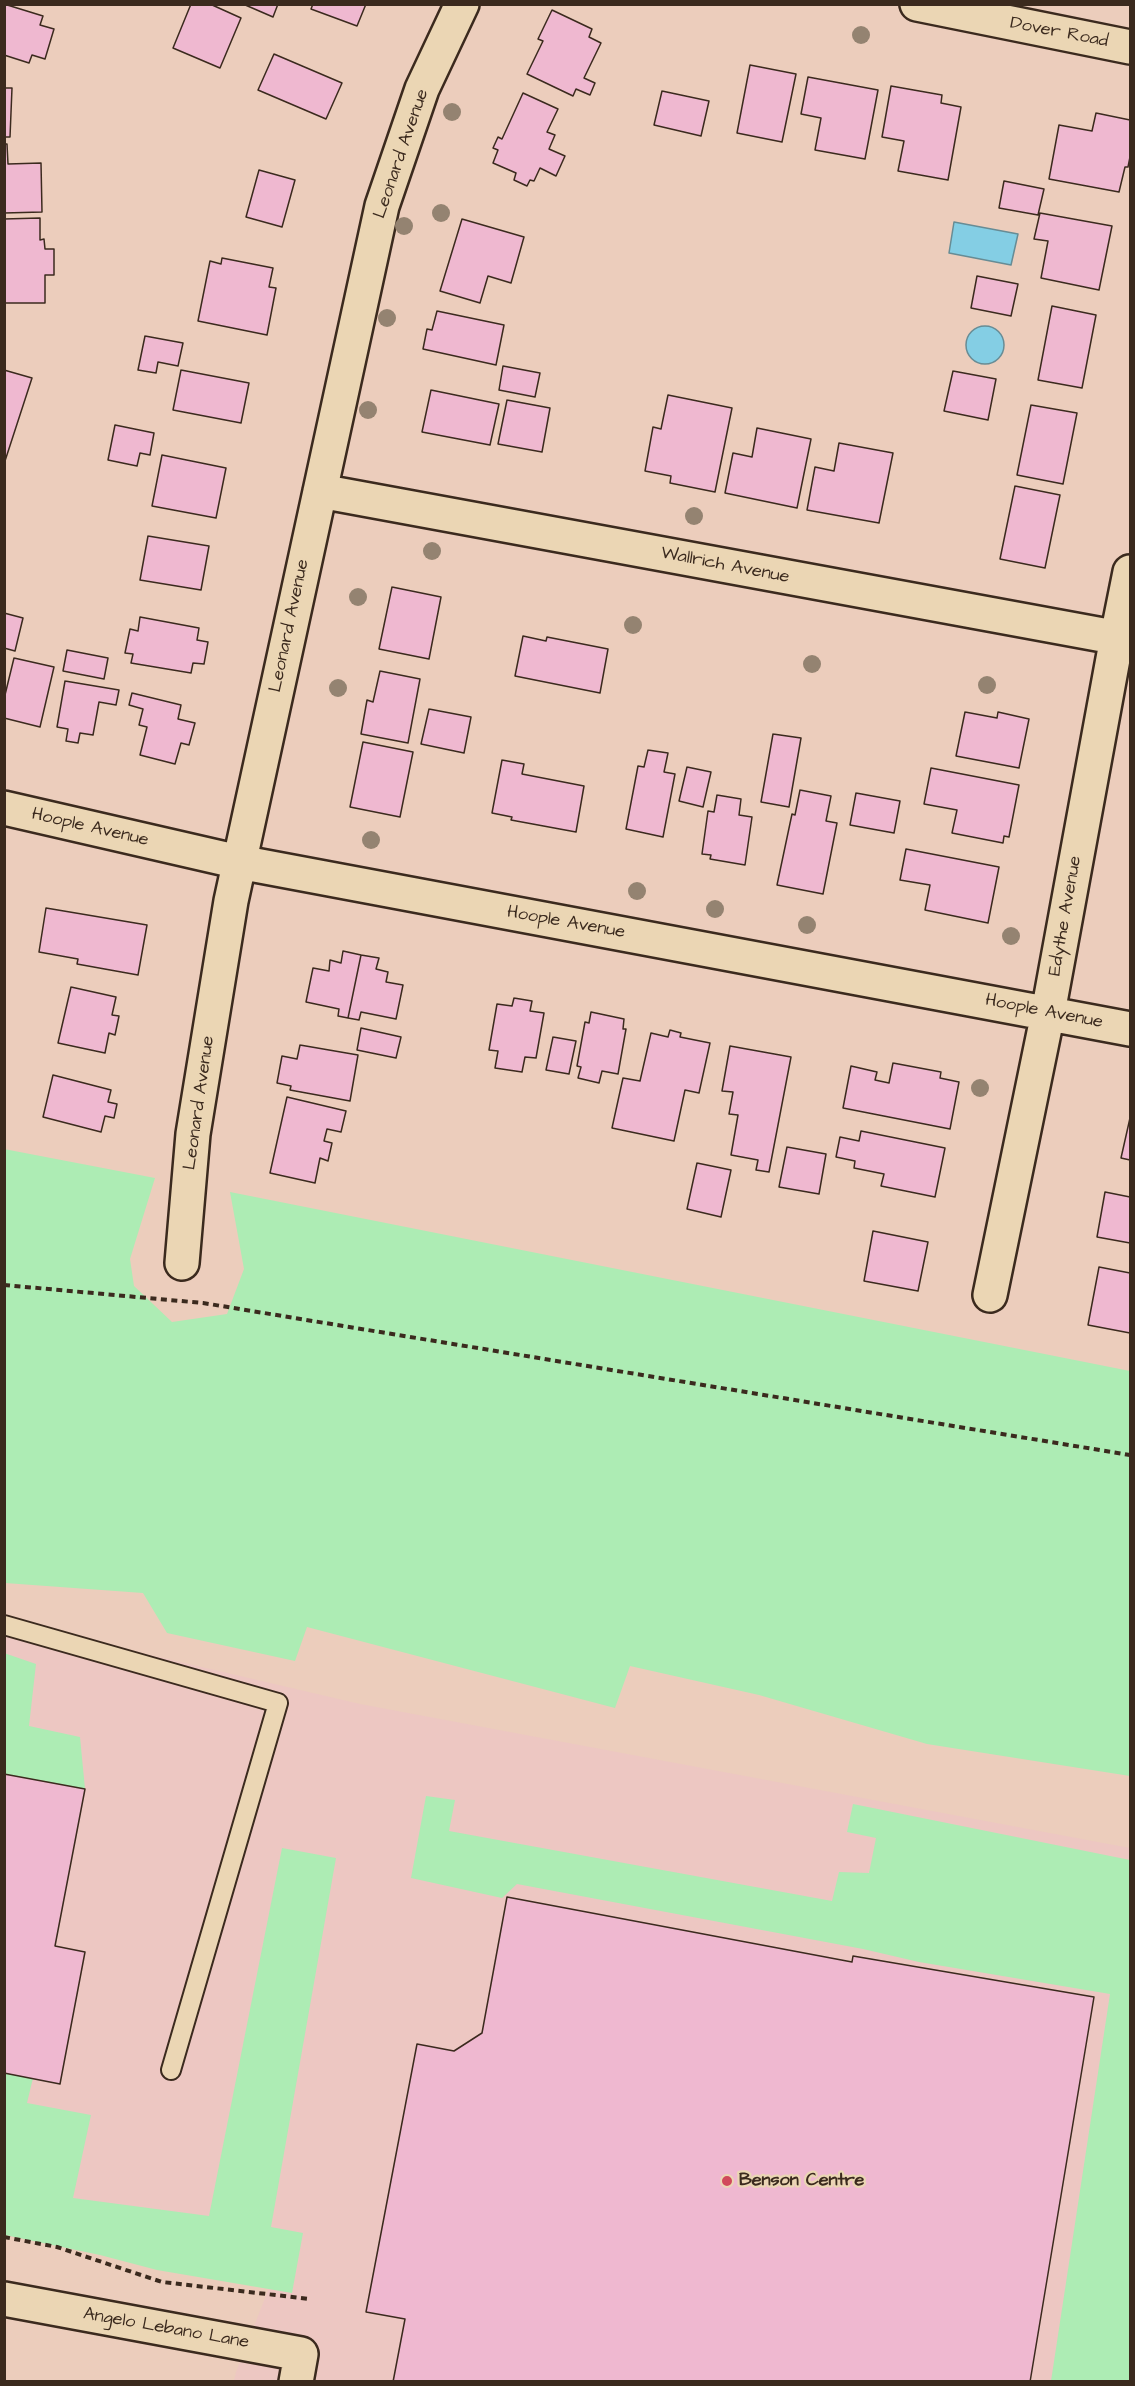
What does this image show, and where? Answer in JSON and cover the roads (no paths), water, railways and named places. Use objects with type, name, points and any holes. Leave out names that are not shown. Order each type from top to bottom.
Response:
[{"type":"street","name":"Leonard Avenue","points":[[182,1263],[193,1134],[231,901],[382,206],[422,89],[462,4]]},
{"type":"street","name":"Dover Road","points":[[917,4],[1131,47]]},
{"type":"street","name":"Wallrich Avenue","points":[[320,491],[1124,639]]},
{"type":"street","name":"Edythe Avenue","points":[[990,1295],[1124,639],[1131,572]]},
{"type":"street","name":"Hoople Avenue","points":[[4,808],[239,862],[1131,1029]]},
{"type":"street","name":"Angelo Lebano Lane","points":[[4,2299],[301,2354],[296,2382]]},
{"type":"lane","points":[[4,1625],[278,1703],[171,2070]]},
{"type":"water","points":[[954,222],[1018,234],[1011,265],[949,253]]},
{"type":"water","points":[[985,326],[999,331],[1004,345],[999,359],[985,364],[971,359],[966,345],[971,331]]},
{"type":"place","name":"Benson Centre","points":[[727,2181]]}]
